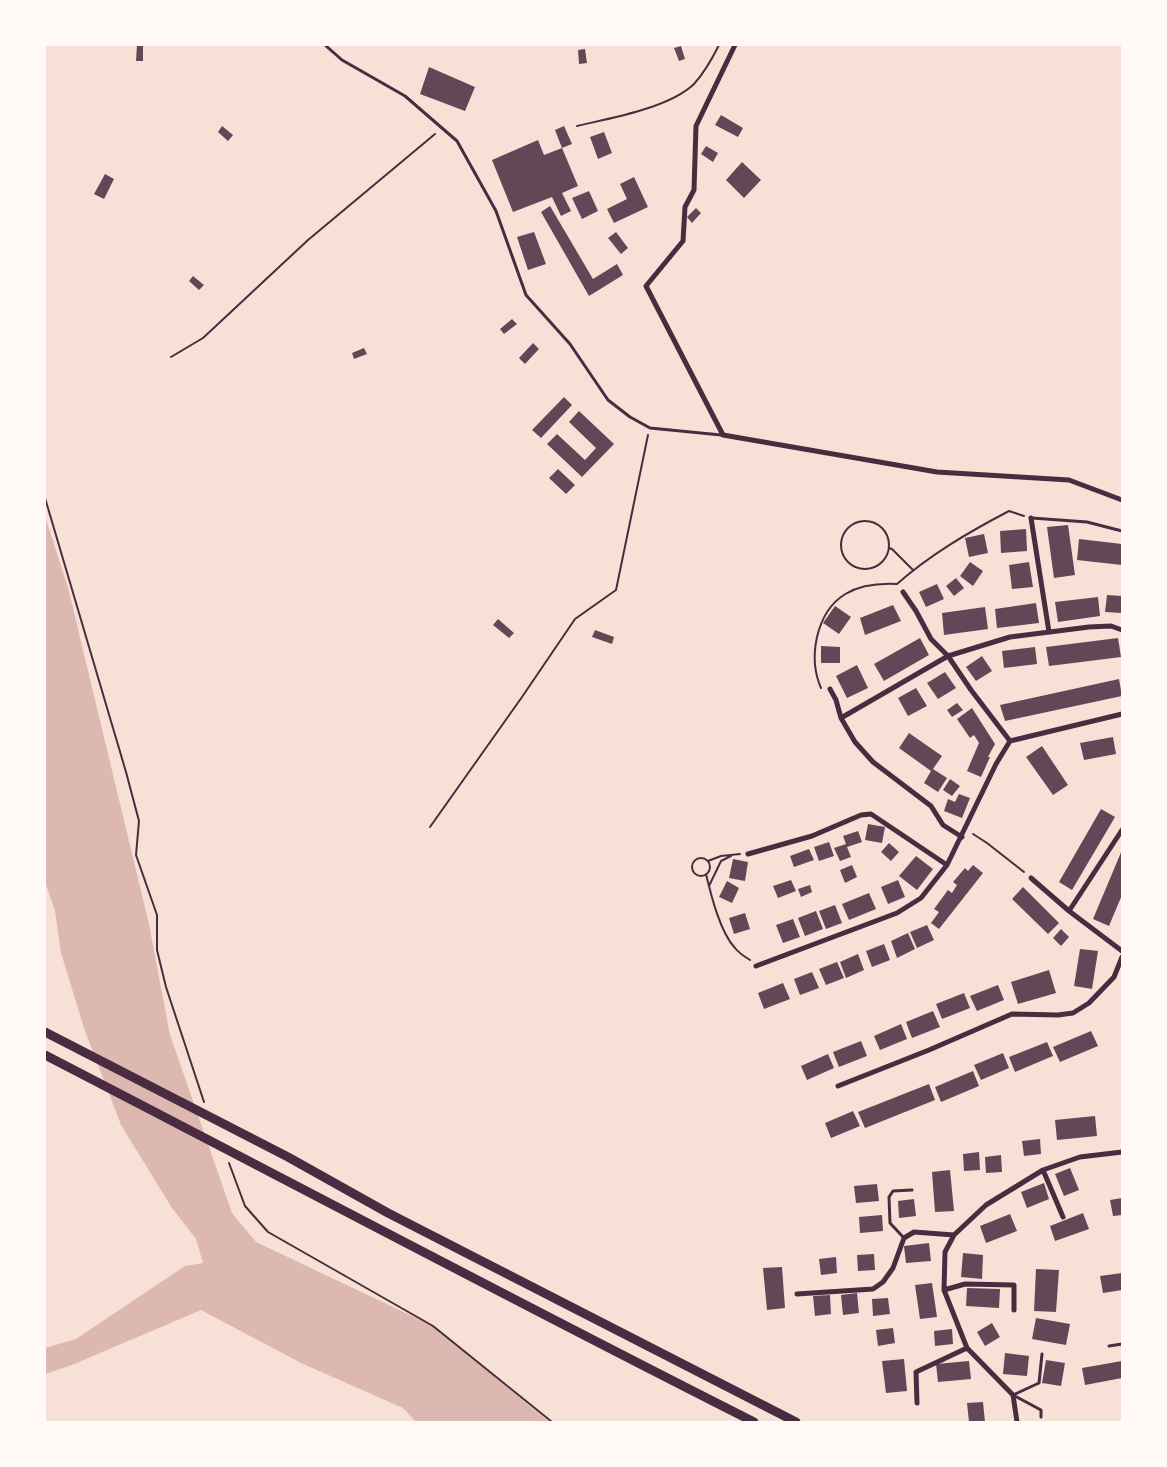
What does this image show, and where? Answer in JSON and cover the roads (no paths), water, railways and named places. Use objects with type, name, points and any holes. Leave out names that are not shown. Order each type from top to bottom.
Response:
[{"type":"highway","points":[[45,1032],[288,1157],[440,1240],[796,1422]]},
{"type":"highway","points":[[45,1055],[753,1422]]},
{"type":"street","points":[[735,45],[696,126],[694,190],[685,207],[683,241],[646,286],[723,435],[937,472],[1070,480],[1122,500]]},
{"type":"street","points":[[1031,518],[1049,632]]},
{"type":"street","points":[[903,592],[931,639],[948,656],[1010,741]]},
{"type":"street","points":[[841,718],[948,656],[1010,637],[1111,626],[1122,630]]},
{"type":"street","points":[[830,689],[841,718],[855,742],[873,762],[932,806],[943,825],[962,837]]},
{"type":"street","points":[[756,966],[897,913],[921,898],[947,865],[996,764],[1010,741],[1122,714]]},
{"type":"street","points":[[748,854],[813,836],[861,815],[871,813],[947,865]]},
{"type":"street","points":[[1069,911],[1122,830]]},
{"type":"street","points":[[1031,878],[1069,911],[1122,951]]},
{"type":"street","points":[[838,1086],[1012,1014],[1073,1013],[1089,1003],[1114,977],[1122,957]]},
{"type":"street","points":[[1017,1422],[1013,1395],[967,1348],[944,1290],[945,1252],[954,1235],[986,1205],[1043,1170],[1080,1157],[1122,1152]]},
{"type":"street","points":[[1043,1170],[1063,1216]]},
{"type":"street","points":[[797,1294],[873,1289],[884,1282],[893,1268],[904,1238],[914,1232],[954,1235]]},
{"type":"street","points":[[944,1290],[965,1284],[1014,1285],[1014,1310]]},
{"type":"street","points":[[918,1402],[916,1372],[967,1348]]},
{"type":"lane","points":[[325,45],[342,60],[405,96],[457,141],[496,212],[526,295],[570,344],[608,400],[630,417],[650,428],[723,435]]},
{"type":"lane","points":[[1031,518],[1087,522],[1122,531]]},
{"type":"lane","points":[[904,1238],[890,1223],[889,1197],[893,1191],[912,1190]]},
{"type":"lane","points":[[1109,1346],[1122,1344]]},
{"type":"lane","points":[[1013,1395],[1039,1383],[1042,1354]]},
{"type":"lane","points":[[1013,1395],[1041,1410],[1041,1417]]}]
